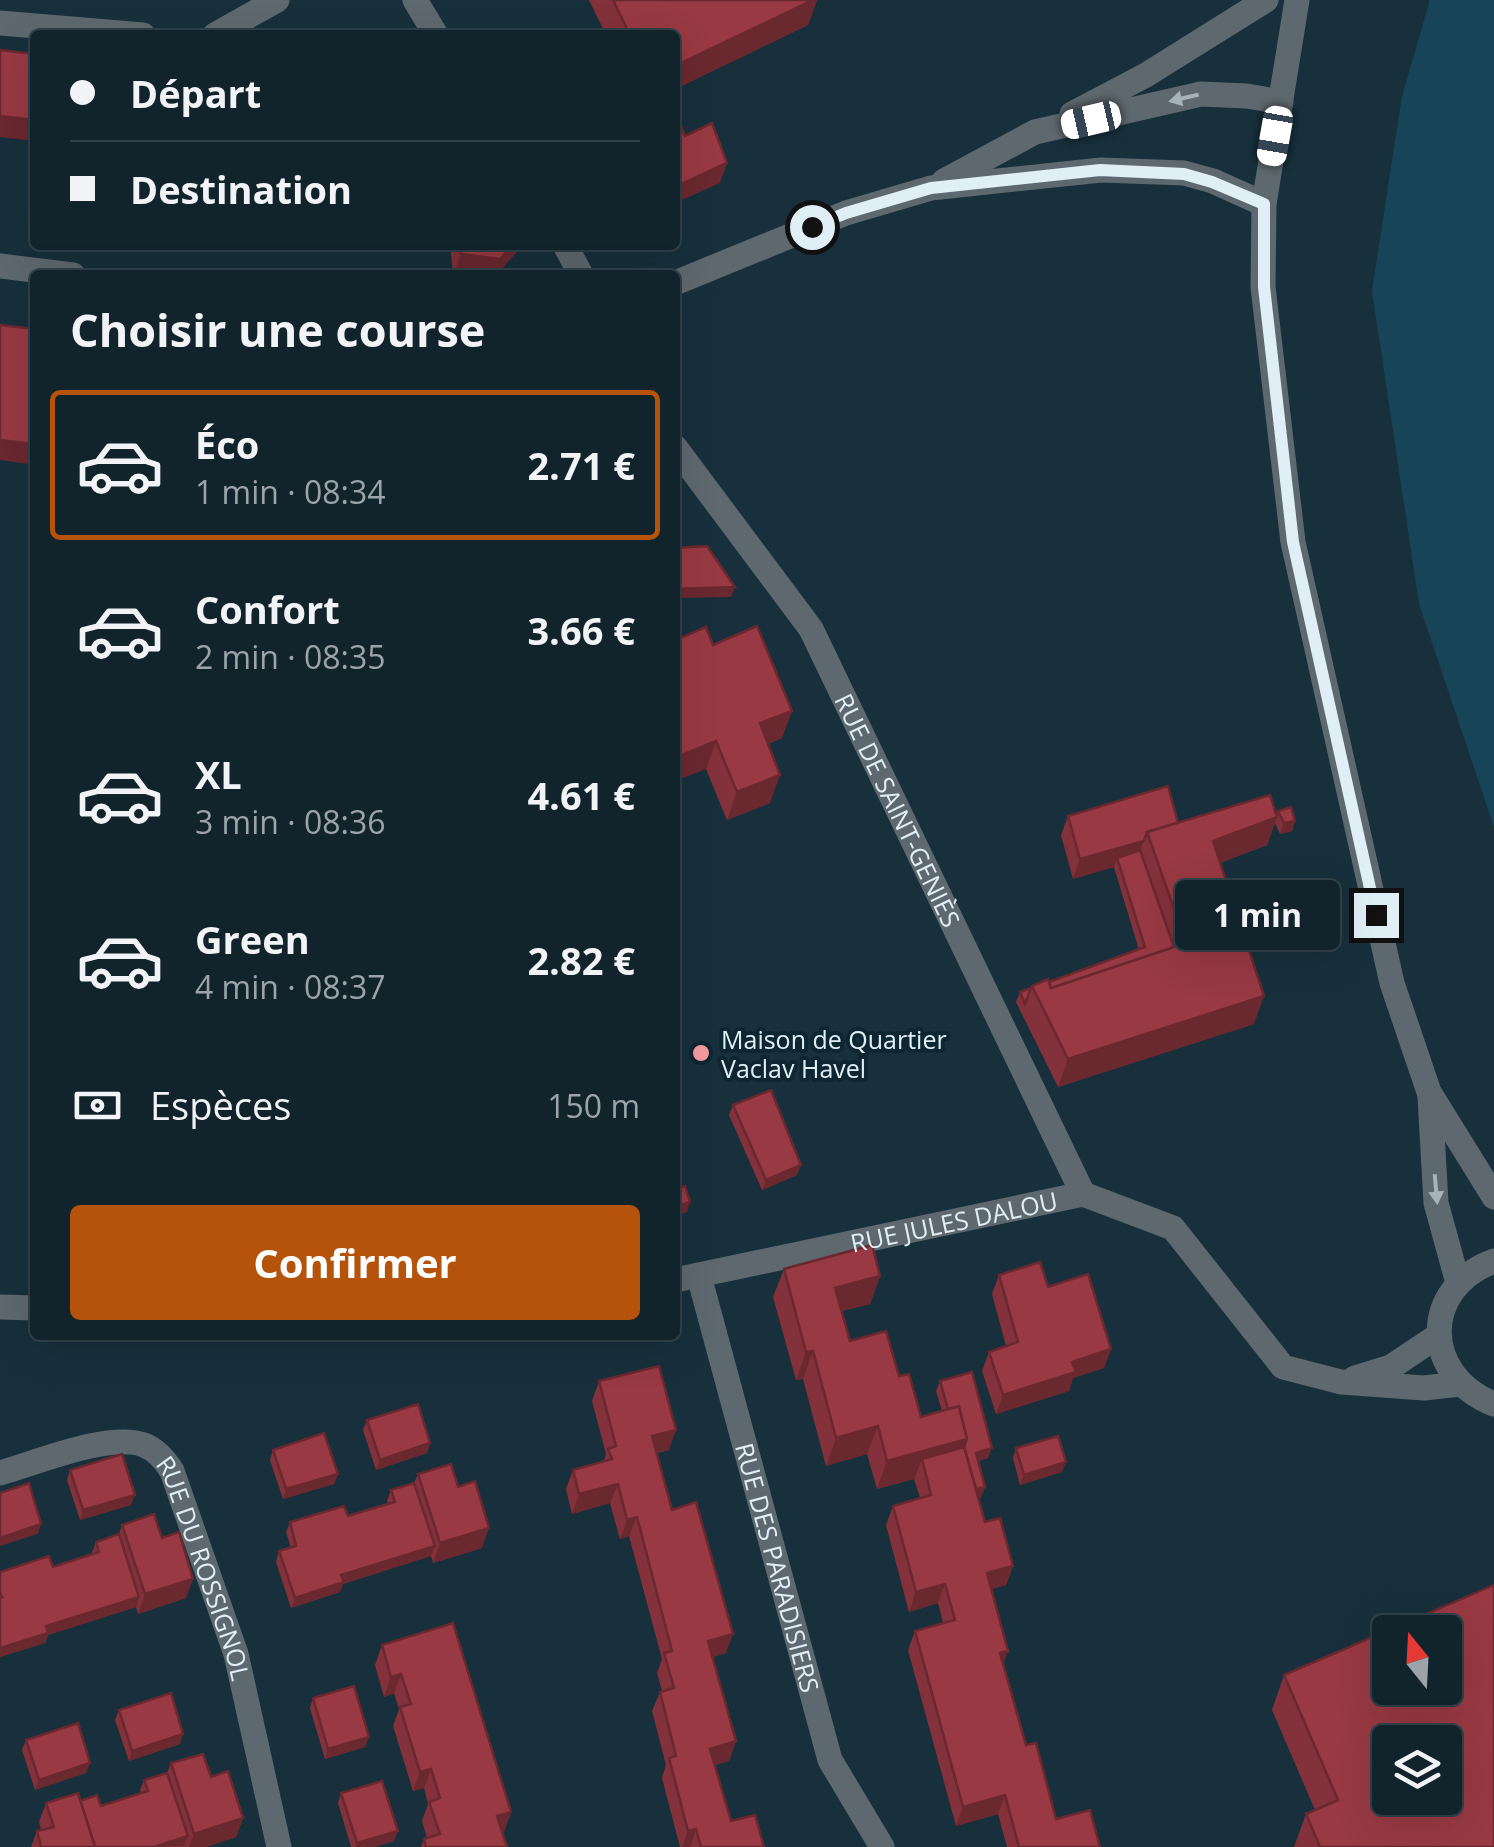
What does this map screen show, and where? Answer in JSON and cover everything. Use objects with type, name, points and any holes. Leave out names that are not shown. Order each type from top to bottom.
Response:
[{"type":"street","points":[[224,30],[277,0]]},
{"type":"street","points":[[415,0],[433,30]]},
{"type":"street","points":[[931,188],[1146,76],[1266,0]]},
{"type":"street","points":[[1297,0],[1264,204],[1264,287],[1293,542],[1392,983],[1430,1092],[1494,1196]]},
{"type":"street","points":[[0,23],[83,30]]},
{"type":"street","points":[[1036,132],[1202,94],[1280,102]]},
{"type":"street","points":[[680,281],[846,213],[931,188],[1100,170],[1184,174],[1264,204]]},
{"type":"street","points":[[0,266],[32,270]]},
{"type":"street","name":"RUE DE SAINT-GENIÈS","points":[[680,453],[811,629],[1083,1194]]},
{"type":"street","points":[[1430,1092],[1436,1202],[1458,1283]]},
{"type":"street","name":"RUE JULES DALOU","points":[[687,1278],[1083,1194],[1173,1228],[1283,1368],[1341,1382],[1424,1388],[1460,1384]]},
{"type":"street","points":[[1494,1261],[1477,1267],[1458,1283],[1447,1298],[1439,1335],[1449,1370],[1460,1384],[1477,1398],[1494,1404]]},
{"type":"street","name":"RUE DES PARADISIERS","points":[[687,1278],[830,1760],[882,1847]]},
{"type":"street","points":[[0,1307],[30,1308]]},
{"type":"street","points":[[1341,1382],[1391,1367],[1439,1335]]},
{"type":"street","name":"RUE DU ROSSIGNOL","points":[[0,1473],[127,1441],[162,1456],[172,1472],[236,1654],[279,1847]]},
{"type":"shaded area","points":[[1430,0],[1494,0],[1494,827],[1419,604],[1372,291],[1402,96]]},
{"type":"building","points":[[613,0],[813,0],[680,64],[680,30],[628,30]]},
{"type":"building","points":[[0,50],[30,53],[30,119],[0,116]]},
{"type":"building","points":[[712,123],[727,163],[680,185],[680,124],[685,136]]},
{"type":"building","points":[[460,250],[508,250],[500,259],[461,254]]},
{"type":"building","points":[[0,325],[30,328],[30,443],[0,440]]},
{"type":"building","points":[[707,546],[735,587],[680,589],[680,548]]},
{"type":"building","points":[[757,626],[792,711],[760,723],[780,775],[737,792],[716,741],[680,756],[680,638],[706,627],[713,645]]},
{"type":"building","points":[[1168,786],[1178,823],[1147,832],[1144,841],[1080,859],[1068,816]]},
{"type":"building","points":[[1270,795],[1277,817],[1213,841],[1264,996],[1068,1059],[1032,986],[1048,979],[1051,988],[1186,943],[1147,832]]},
{"type":"building","points":[[1291,807],[1295,821],[1284,823],[1278,811]]},
{"type":"building","points":[[1140,850],[1174,947],[1051,988],[1049,982],[1145,947],[1117,858]]},
{"type":"building","points":[[1031,988],[1025,1004],[1020,992]]},
{"type":"building","points":[[771,1090],[801,1165],[766,1180],[733,1105]]},
{"type":"building","points":[[685,1186],[690,1202],[680,1205],[680,1188]]},
{"type":"building","points":[[872,1245],[880,1276],[835,1288],[850,1341],[886,1331],[899,1376],[909,1374],[921,1417],[959,1406],[967,1439],[887,1461],[878,1426],[836,1438],[813,1351],[806,1352],[784,1269]]},
{"type":"building","points":[[1040,1262],[1048,1287],[1088,1274],[1111,1349],[1072,1362],[1076,1372],[1003,1395],[989,1352],[1018,1342],[999,1275]]},
{"type":"building","points":[[659,1366],[676,1430],[652,1436],[672,1510],[696,1502],[733,1634],[708,1641],[736,1741],[710,1749],[731,1821],[755,1815],[764,1847],[701,1847],[696,1829],[688,1831],[669,1758],[676,1756],[660,1692],[674,1688],[664,1653],[672,1651],[637,1517],[627,1520],[618,1484],[579,1494],[573,1470],[612,1459],[608,1449],[616,1446],[599,1381]]},
{"type":"building","points":[[972,1372],[992,1448],[976,1453],[985,1487],[976,1489],[964,1447],[967,1439],[959,1406],[948,1409],[940,1381]]},
{"type":"building","points":[[418,1404],[430,1443],[380,1460],[367,1420]]},
{"type":"building","points":[[324,1433],[338,1474],[286,1489],[273,1450]]},
{"type":"building","points":[[1058,1436],[1066,1462],[1024,1475],[1016,1448]]},
{"type":"building","points":[[964,1447],[985,1522],[1000,1518],[1013,1566],[987,1573],[1008,1651],[1000,1653],[1026,1745],[1036,1743],[1056,1819],[1090,1810],[1100,1847],[1019,1847],[1005,1795],[963,1807],[915,1631],[955,1620],[945,1584],[916,1592],[893,1506],[931,1495],[922,1459]]},
{"type":"building","points":[[122,1454],[135,1495],[83,1510],[70,1470]]},
{"type":"building","points":[[451,1464],[458,1487],[475,1481],[489,1528],[440,1543],[418,1474]]},
{"type":"building","points":[[29,1483],[41,1524],[0,1538],[0,1493]]},
{"type":"building","points":[[414,1483],[435,1546],[341,1575],[344,1582],[295,1598],[279,1551],[296,1546],[290,1522],[344,1506],[348,1516],[395,1502],[391,1490]]},
{"type":"building","points":[[154,1514],[162,1538],[179,1532],[193,1579],[145,1594],[122,1525]]},
{"type":"building","points":[[119,1534],[139,1597],[46,1626],[48,1633],[0,1648],[0,1572],[49,1556],[53,1567],[99,1552],[96,1542]]},
{"type":"building","points":[[1494,1585],[1494,1847],[1320,1847],[1306,1814],[1338,1800],[1284,1675],[1372,1637],[1372,1705],[1462,1705],[1462,1615],[1424,1615]]},
{"type":"building","points":[[453,1623],[511,1812],[497,1816],[507,1847],[426,1847],[424,1839],[440,1834],[429,1802],[440,1798],[431,1769],[420,1772],[400,1707],[411,1704],[401,1674],[391,1677],[382,1645]]},
{"type":"building","points":[[354,1686],[369,1737],[328,1749],[313,1698]]},
{"type":"building","points":[[171,1693],[183,1734],[132,1751],[119,1710]]},
{"type":"building","points":[[78,1723],[90,1763],[39,1780],[26,1740]]},
{"type":"building","points":[[203,1754],[211,1777],[228,1771],[243,1818],[194,1834],[171,1763]]},
{"type":"building","points":[[167,1773],[188,1836],[154,1847],[95,1847],[80,1801],[97,1795],[101,1806],[148,1791],[144,1780]]},
{"type":"building","points":[[382,1781],[398,1831],[357,1843],[341,1793]]},
{"type":"building","points":[[78,1793],[95,1847],[41,1847],[37,1831],[54,1827],[46,1803]]},
{"type":"place","name":"Maison de Quartier Vaclav Havel","points":[[701,1053]]},
{"type":"route","points":[[812,227],[931,188],[1100,170],[1184,174],[1230,188],[1264,204],[1264,287],[1293,542],[1376,915]]}]
